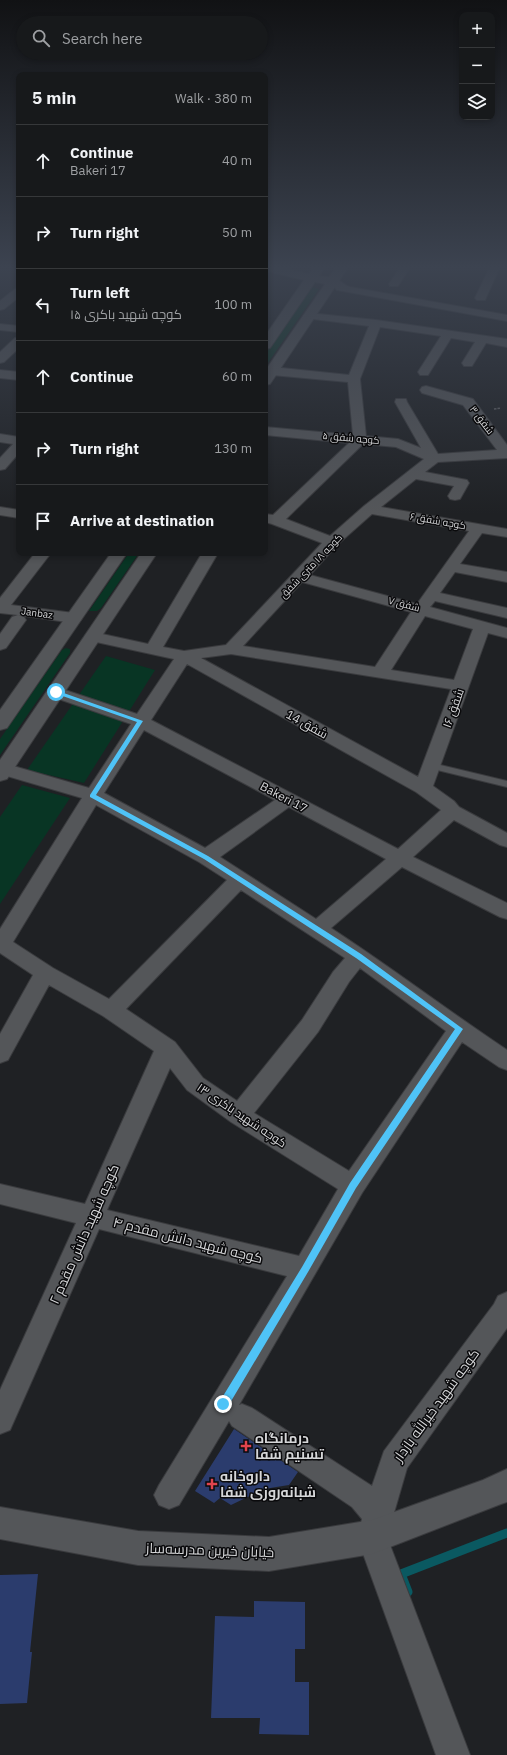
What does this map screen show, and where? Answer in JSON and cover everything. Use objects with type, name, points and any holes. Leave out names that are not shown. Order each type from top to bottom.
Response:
[{"type":"main road","points":[[268,376],[285,351]]},
{"type":"main road","points":[[0,724],[117,556]]},
{"type":"main road","points":[[2,772],[147,556]]},
{"type":"main road","points":[[74,618],[93,637]]},
{"type":"main road","name":"خیابان خیرین مدرسه‌ساز","points":[[0,1523],[138,1548],[269,1554],[375,1526],[490,1493],[507,1485]]},
{"type":"street","points":[[0,359],[8,351]]},
{"type":"street","points":[[332,542],[270,519],[360,439],[354,379],[365,351]]},
{"type":"street","points":[[424,372],[437,351]]},
{"type":"street","points":[[468,363],[476,351]]},
{"type":"street","points":[[0,374],[16,376]]},
{"type":"street","points":[[268,376],[354,379]]},
{"type":"street","name":"شفق ۳","points":[[426,390],[468,402],[507,454]]},
{"type":"street","points":[[401,402],[434,458],[507,454]]},
{"type":"street","name":"کوچه شفق ۵","points":[[268,431],[398,443],[434,458]]},
{"type":"street","points":[[0,438],[16,441]]},
{"type":"street","points":[[0,466],[16,448]]},
{"type":"street","name":"کوچه ۱۸ متری شفق","points":[[231,649],[332,542],[369,509],[434,458]]},
{"type":"street","points":[[412,474],[462,483],[455,496]]},
{"type":"street","name":"کوچه شفق ۶","points":[[369,509],[507,533]]},
{"type":"street","points":[[0,511],[16,514]]},
{"type":"street","points":[[380,673],[420,609],[478,528]]},
{"type":"street","points":[[0,608],[41,556]]},
{"type":"street","points":[[153,649],[208,556]]},
{"type":"street","points":[[451,567],[507,577]]},
{"type":"street","name":"شفق ۷","points":[[300,577],[507,633]]},
{"type":"street","points":[[430,595],[507,613]]},
{"type":"street","name":"Janbaz","points":[[0,608],[74,618]]},
{"type":"street","points":[[0,644],[18,620]]},
{"type":"street","name":"شفق ۱۶","points":[[423,788],[482,627]]},
{"type":"street","name":"شفق 14","points":[[93,637],[184,656],[423,788],[452,811],[507,841]]},
{"type":"street","points":[[1,944],[140,721],[184,656],[231,649],[461,686]]},
{"type":"street","name":"Bakeri 17","points":[[56,692],[140,721],[400,858],[507,912]]},
{"type":"street","points":[[2,772],[93,795],[206,857],[239,880],[358,956],[459,1029],[507,1061]]},
{"type":"street","points":[[206,857],[288,799]]},
{"type":"street","points":[[317,929],[452,811]]},
{"type":"street","points":[[111,1010],[239,880]]},
{"type":"street","name":"کوچه شهید باکری ۱۳","points":[[1,944],[45,973],[111,1010],[167,1048],[195,1084],[239,1115],[353,1186]]},
{"type":"street","points":[[239,1115],[310,1026],[341,977],[358,956]]},
{"type":"street","points":[[0,1054],[45,973]]},
{"type":"street","points":[[169,1495],[305,1269],[353,1186],[459,1029]]},
{"type":"street","name":"کوچه شهید دانش مقدم ۲","points":[[0,1421],[167,1048]]},
{"type":"street","name":"کوچه شهید دانش مقدم ۴","points":[[0,1194],[305,1269]]},
{"type":"street","name":"کوچه شهید خیرالله بازدار","points":[[375,1526],[394,1461],[503,1312],[507,1304]]},
{"type":"street","points":[[242,1416],[362,1497],[375,1526],[453,1755]]},
{"type":"lane","points":[[432,766],[507,784]]},
{"type":"green space","points":[[268,351],[276,351],[268,363]]},
{"type":"green space","points":[[127,556],[137,556],[101,608],[97,611],[89,611]]},
{"type":"green space","points":[[66,648],[70,649],[70,653],[0,755],[0,739],[62,650]]},
{"type":"green space","points":[[106,656],[155,670],[84,783],[27,770]]},
{"type":"green space","points":[[22,785],[70,798],[0,904],[0,817]]},
{"type":"building","name":"درمانگاه تسنیم شفا","points":[[234,1429],[298,1472],[289,1485],[264,1489],[231,1505],[220,1498],[214,1503],[195,1491]]},
{"type":"building","points":[[38,1574],[30,1652],[32,1652],[27,1703],[0,1704],[0,1575]]},
{"type":"building","points":[[254,1601],[305,1602],[305,1649],[295,1649],[295,1682],[309,1682],[309,1735],[259,1734],[260,1718],[211,1718],[215,1616],[254,1617]]},
{"type":"waterway","points":[[408,1592],[401,1574],[507,1533]]},
{"type":"place","name":"درمانگاه تسنیم شفا","points":[[246,1446]]},
{"type":"place","name":"داروخانه شبانه‌روزی شفا","points":[[212,1484]]},
{"type":"route","points":[[56,692],[140,721],[93,795],[206,857],[239,880],[358,956],[459,1029],[353,1186],[305,1269],[223,1404]]}]
